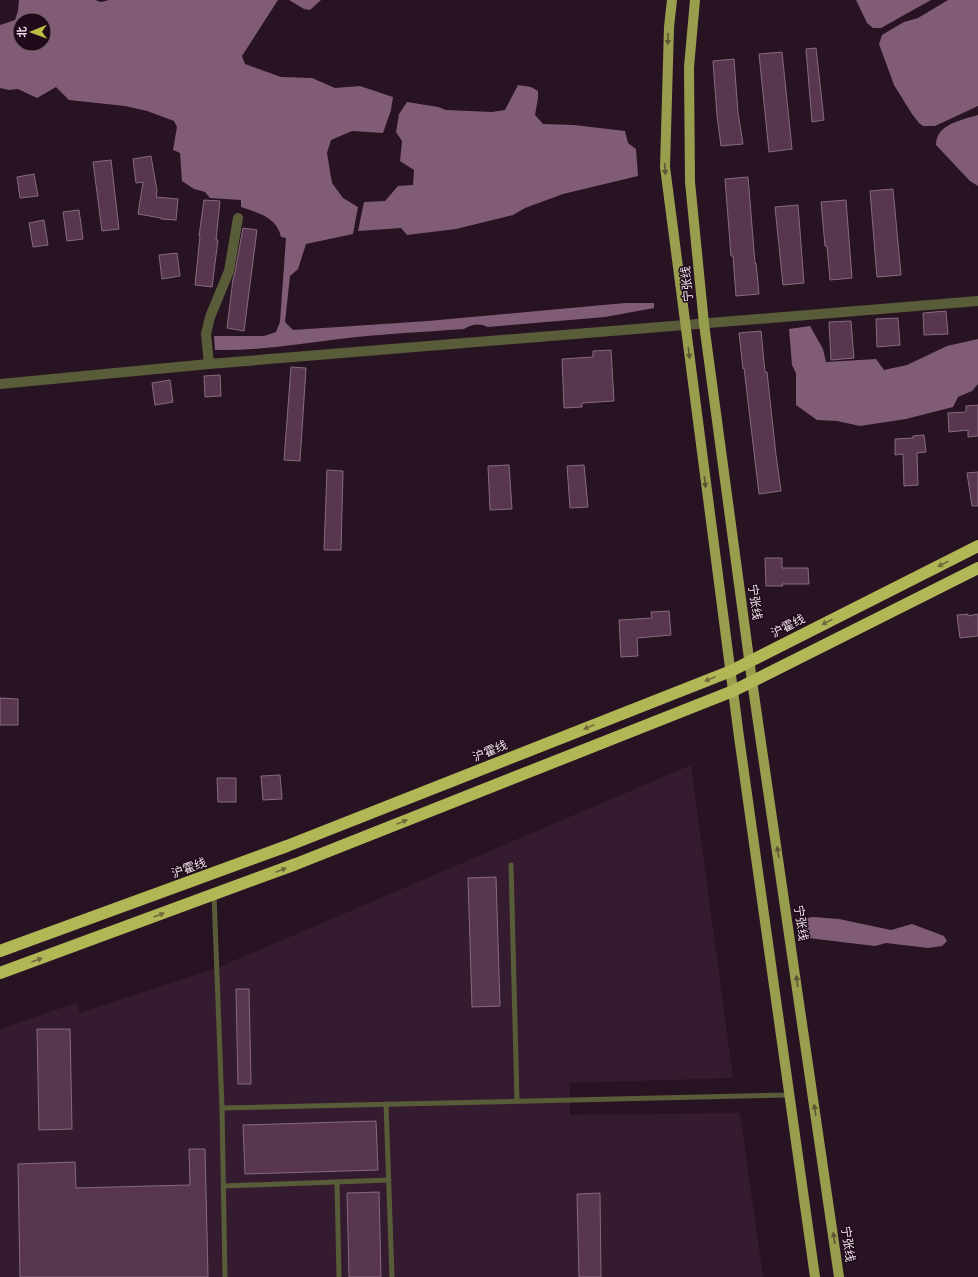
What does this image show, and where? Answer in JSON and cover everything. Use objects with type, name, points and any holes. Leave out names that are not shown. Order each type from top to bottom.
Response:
[{"type":"highway","name":"沪霍线","points":[[0,951],[206,877],[287,846],[731,670],[978,546]]},
{"type":"highway","points":[[0,973],[296,864],[733,691],[978,568]]},
{"type":"highway","points":[[206,877],[214,895]]},
{"type":"main road","name":"宁张线","points":[[672,0],[669,27],[664,167],[733,691],[815,1277]]},
{"type":"main road","name":"宁张线","points":[[695,0],[689,67],[690,182],[704,324],[752,681],[839,1277]]},
{"type":"street","points":[[209,364],[206,334],[210,317],[229,271],[238,218]]},
{"type":"street","points":[[0,384],[209,364],[978,301]]},
{"type":"lane","points":[[511,865],[517,1101]]},
{"type":"lane","points":[[214,895],[222,1108],[225,1277]]},
{"type":"lane","points":[[222,1108],[790,1095]]},
{"type":"lane","points":[[386,1104],[392,1277]]},
{"type":"lane","points":[[223,1186],[389,1180]]},
{"type":"lane","points":[[337,1183],[339,1277]]},
{"type":"shaded area","points":[[19,0],[95,0],[101,2],[109,0],[278,0],[242,56],[245,64],[281,77],[312,78],[335,88],[360,86],[393,97],[391,110],[383,133],[352,131],[331,140],[327,153],[332,183],[343,198],[358,207],[353,234],[306,244],[298,269],[290,276],[285,322],[293,330],[428,321],[625,303],[654,303],[654,308],[605,317],[488,327],[476,325],[464,329],[370,336],[262,348],[215,350],[214,336],[264,336],[276,332],[280,322],[286,238],[281,237],[279,230],[271,220],[241,207],[241,200],[210,198],[205,192],[194,189],[182,181],[180,153],[173,150],[177,127],[174,121],[147,111],[125,106],[69,100],[56,87],[37,98],[18,89],[9,90],[0,88],[0,25],[12,21],[12,52],[52,52],[52,12],[18,12]]},
{"type":"shaded area","points":[[289,0],[321,0],[310,10],[304,9]]},
{"type":"shaded area","points":[[856,0],[931,0],[881,28],[873,28],[867,23]]},
{"type":"shaded area","points":[[948,0],[978,0],[978,106],[935,126],[923,126],[912,114],[894,85],[879,44],[882,35],[904,22],[918,18]]},
{"type":"shaded area","points":[[518,85],[531,87],[538,91],[535,115],[543,124],[574,125],[625,131],[628,143],[636,149],[638,176],[563,194],[525,208],[513,215],[456,229],[407,235],[401,228],[358,231],[364,202],[385,201],[398,186],[413,185],[414,170],[400,161],[402,141],[396,132],[399,114],[407,102],[438,107],[446,110],[492,112],[505,110]]},
{"type":"shaded area","points":[[978,115],[978,186],[970,181],[936,145],[940,132],[945,128],[958,121]]},
{"type":"shaded area","points":[[810,326],[823,349],[826,362],[876,359],[884,370],[907,365],[947,346],[978,339],[978,384],[972,391],[958,397],[953,407],[906,419],[860,426],[837,421],[817,420],[796,405],[796,373],[792,365],[789,329]]},
{"type":"shaded area","points":[[691,765],[733,1078],[570,1083],[570,1115],[740,1113],[763,1277],[0,1277],[0,1029],[78,1002],[79,1013],[217,968]]},
{"type":"shaded area","points":[[813,917],[839,919],[891,930],[912,924],[944,936],[947,941],[942,946],[928,948],[886,943],[875,946],[808,938],[796,930],[796,920]]},
{"type":"building","points":[[816,48],[824,120],[812,122],[806,49]]},
{"type":"building","points":[[782,52],[792,149],[769,152],[759,54]]},
{"type":"building","points":[[734,59],[738,113],[743,144],[721,146],[713,61]]},
{"type":"building","points":[[151,156],[157,191],[156,197],[178,199],[176,220],[161,219],[138,214],[143,182],[136,183],[133,159]]},
{"type":"building","points":[[111,160],[119,229],[102,231],[93,162]]},
{"type":"building","points":[[34,174],[38,196],[20,198],[17,177]]},
{"type":"building","points":[[748,177],[759,294],[736,296],[733,256],[731,256],[725,179]]},
{"type":"building","points":[[893,189],[901,275],[877,277],[870,191]]},
{"type":"building","points":[[204,200],[220,201],[216,240],[218,240],[212,287],[195,285]]},
{"type":"building","points":[[846,200],[852,278],[830,280],[821,202]]},
{"type":"building","points":[[798,205],[804,283],[783,285],[775,207]]},
{"type":"building","points":[[79,210],[83,239],[67,241],[63,212]]},
{"type":"building","points":[[44,220],[48,245],[33,247],[29,223]]},
{"type":"building","points":[[243,228],[257,230],[244,331],[227,328],[233,279]]},
{"type":"building","points":[[177,253],[180,276],[162,279],[159,255]]},
{"type":"building","points":[[946,311],[948,334],[924,335],[923,313]]},
{"type":"building","points":[[898,318],[900,345],[877,347],[876,319]]},
{"type":"building","points":[[851,321],[854,358],[831,360],[829,322]]},
{"type":"building","points":[[761,331],[781,491],[759,494],[739,333]]},
{"type":"building","points":[[611,350],[614,401],[582,403],[582,407],[564,408],[562,359],[593,357],[593,351]]},
{"type":"building","points":[[291,367],[306,368],[300,461],[284,460]]},
{"type":"building","points":[[220,375],[221,396],[205,397],[204,376]]},
{"type":"building","points":[[170,380],[173,402],[155,405],[152,383]]},
{"type":"building","points":[[978,405],[978,436],[968,437],[968,430],[949,432],[948,413],[966,412],[966,406]]},
{"type":"building","points":[[924,435],[926,452],[917,453],[918,485],[904,486],[903,454],[895,455],[895,439],[913,438],[913,436]]},
{"type":"building","points":[[509,465],[512,509],[490,510],[488,466]]},
{"type":"building","points":[[584,465],[588,507],[570,508],[567,466]]},
{"type":"building","points":[[327,470],[343,471],[341,550],[324,550]]},
{"type":"building","points":[[978,472],[978,506],[972,506],[967,473]]},
{"type":"building","points":[[765,558],[782,558],[782,568],[808,568],[809,584],[782,584],[783,586],[766,586]]},
{"type":"building","points":[[669,611],[671,635],[637,638],[638,656],[621,657],[619,620],[652,618],[651,612]]},
{"type":"building","points":[[968,614],[968,616],[978,614],[978,636],[960,638],[957,615]]},
{"type":"building","points":[[0,698],[18,699],[18,725],[0,725]]},
{"type":"building","points":[[280,775],[282,799],[263,800],[261,776]]},
{"type":"building","points":[[217,778],[236,778],[236,802],[218,802]]},
{"type":"building","points":[[496,877],[500,1006],[472,1007],[468,878]]},
{"type":"building","points":[[236,989],[249,989],[251,1084],[238,1084]]},
{"type":"building","points":[[37,1029],[70,1029],[72,1129],[39,1130]]},
{"type":"building","points":[[376,1121],[378,1170],[245,1174],[243,1125]]},
{"type":"building","points":[[189,1149],[205,1149],[208,1277],[20,1277],[18,1164],[75,1162],[76,1188],[190,1185]]},
{"type":"building","points":[[379,1192],[381,1277],[349,1277],[347,1193]]},
{"type":"building","points":[[600,1193],[601,1277],[579,1277],[577,1194]]}]
